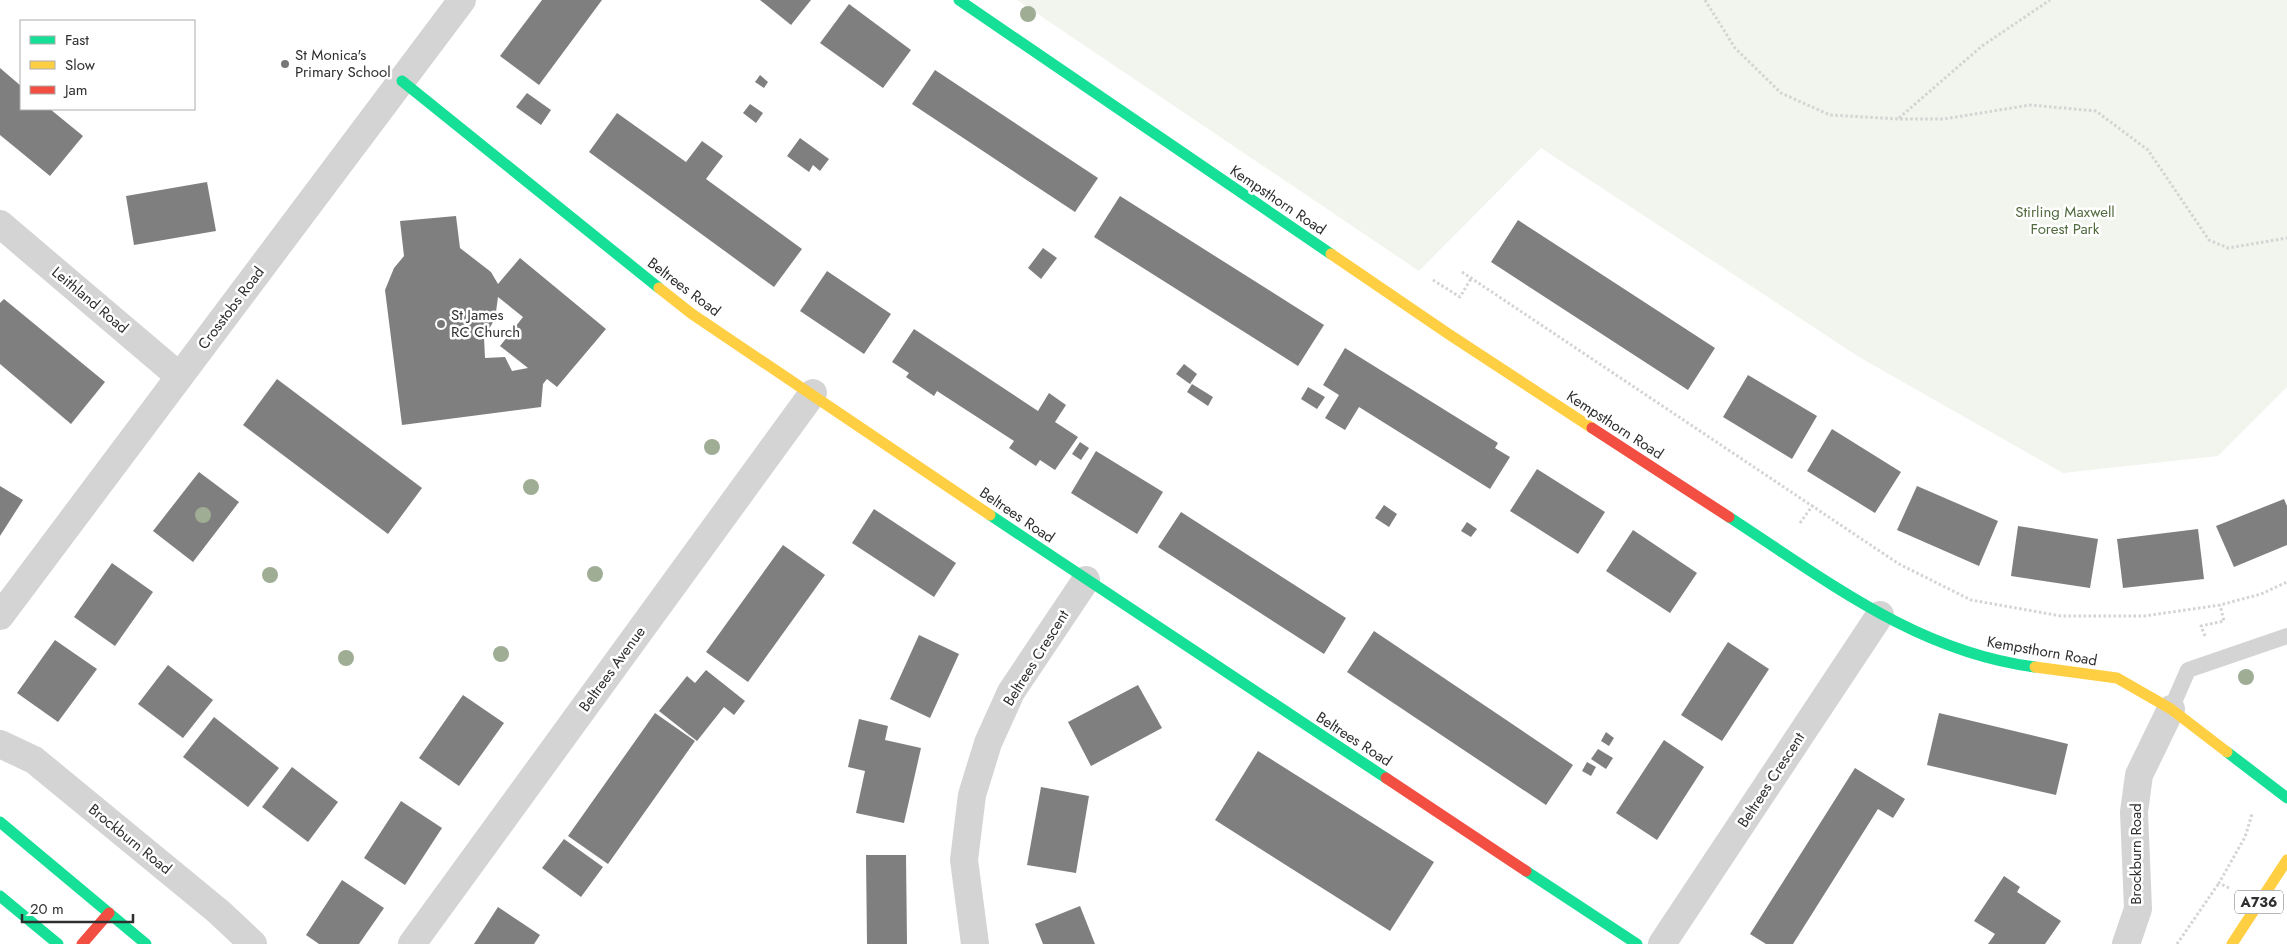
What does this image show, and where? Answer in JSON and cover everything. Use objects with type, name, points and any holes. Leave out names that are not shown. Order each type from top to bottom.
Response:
[{"type":"street","name":"Crosstobs Road","points":[[0,616],[462,0]]},
{"type":"street","name":"Kempsthorn Road","points":[[959,0],[1442,329],[1880,615],[1942,644],[2003,663],[2116,678],[2171,709],[2287,798]]},
{"type":"street","name":"Beltrees Road","points":[[402,81],[692,314],[1086,580],[1637,944]]},
{"type":"street","name":"Leithland Road","points":[[0,224],[179,376]]},
{"type":"street","name":"Beltrees Avenue","points":[[412,944],[813,394]]},
{"type":"street","name":"Beltrees Crescent","points":[[975,944],[964,860],[972,795],[988,744],[1011,692],[1086,580]]},
{"type":"street","name":"Beltrees Crescent","points":[[1662,944],[1880,615]]},
{"type":"street","name":"Brockburn Road","points":[[2126,944],[2138,908],[2134,812],[2139,775],[2171,709]]},
{"type":"street","name":"Brockburn Road","points":[[0,744],[34,760],[219,912],[253,944]]},
{"type":"street","points":[[0,822],[146,944]]},
{"type":"street","name":"A736","points":[[2232,944],[2286,866]]},
{"type":"street","points":[[0,896],[58,944]]},
{"type":"street","points":[[82,944],[109,913]]},
{"type":"lane","points":[[2171,709],[2188,670],[2287,636]]},
{"type":"path","points":[[1705,0],[1734,48],[1781,93],[1830,115],[1898,119],[1944,119],[2030,105],[2096,111],[2148,150],[2209,240],[2228,248],[2287,238]]},
{"type":"path","points":[[1898,119],[1982,46],[2050,0]]},
{"type":"path","points":[[1462,272],[1899,564],[1970,600],[2061,616],[2144,616],[2220,605],[2261,594],[2287,582]]},
{"type":"path","points":[[2177,944],[2219,883]]},
{"type":"green space","name":"Stirling Maxwell Forest Park","points":[[1017,0],[2287,0],[2287,387],[2218,456],[2063,473],[1859,357],[1541,148],[1419,271]]},
{"type":"building","points":[[542,0],[602,0],[539,85],[500,56]]},
{"type":"building","points":[[760,0],[811,0],[791,25]]},
{"type":"building","points":[[849,4],[911,50],[883,88],[820,43]]},
{"type":"building","points":[[0,68],[20,85],[20,110],[51,110],[83,136],[50,176],[0,135]]},
{"type":"building","points":[[935,70],[1098,178],[1075,212],[912,104]]},
{"type":"building","points":[[760,75],[768,82],[764,88],[755,82]]},
{"type":"building","points":[[527,93],[551,110],[541,125],[516,107]]},
{"type":"building","points":[[750,104],[763,113],[756,123],[743,113]]},
{"type":"building","points":[[617,113],[686,162],[702,141],[723,156],[706,179],[802,249],[774,287],[589,152]]},
{"type":"building","points":[[800,138],[829,159],[820,171],[813,165],[809,172],[787,156]]},
{"type":"building","points":[[207,182],[216,231],[134,245],[126,196]]},
{"type":"building","points":[[1120,196],[1324,325],[1298,366],[1094,237]]},
{"type":"building","name":"St James RC Church","points":[[456,216],[460,248],[491,272],[498,284],[520,258],[606,329],[557,387],[547,379],[543,384],[541,407],[402,425],[385,290],[394,268],[404,256],[400,221]],"holes":[[[498,297],[523,317],[500,346],[528,368],[512,371],[505,357],[485,358],[484,337],[495,319]]]},
{"type":"building","points":[[1518,220],[1715,348],[1688,390],[1491,262]]},
{"type":"building","points":[[1043,248],[1057,258],[1041,279],[1028,268]]},
{"type":"building","points":[[827,271],[891,314],[864,354],[800,311]]},
{"type":"building","points":[[4,299],[105,382],[71,424],[0,364],[0,303]]},
{"type":"building","points":[[914,329],[1038,411],[1049,393],[1066,405],[1055,422],[1078,437],[1055,470],[1040,460],[1036,466],[1009,448],[1014,441],[937,391],[934,396],[906,377],[909,373],[892,362]]},
{"type":"building","points":[[1345,348],[1498,443],[1495,448],[1510,457],[1490,489],[1359,407],[1345,430],[1325,418],[1339,395],[1323,385]]},
{"type":"building","points":[[1184,364],[1197,374],[1190,384],[1176,374]]},
{"type":"building","points":[[1748,375],[1817,416],[1792,459],[1723,417]]},
{"type":"building","points":[[277,379],[422,488],[388,534],[243,425]]},
{"type":"building","points":[[1192,384],[1213,397],[1208,406],[1187,392]]},
{"type":"building","points":[[1308,387],[1325,397],[1317,409],[1301,399]]},
{"type":"building","points":[[1832,429],[1901,472],[1875,513],[1807,471]]},
{"type":"building","points":[[1080,442],[1089,448],[1081,460],[1072,454]]},
{"type":"building","points":[[1096,451],[1163,492],[1137,534],[1071,493]]},
{"type":"building","points":[[1537,469],[1605,512],[1578,554],[1510,511]]},
{"type":"building","points":[[199,472],[239,502],[193,562],[153,531]]},
{"type":"building","points":[[0,486],[23,500],[0,536]]},
{"type":"building","points":[[1917,486],[1998,521],[1979,566],[1897,530]]},
{"type":"building","points":[[2284,499],[2287,506],[2287,545],[2234,567],[2216,526]]},
{"type":"building","points":[[1384,505],[1397,514],[1389,527],[1375,518]]},
{"type":"building","points":[[874,509],[956,563],[934,597],[852,543]]},
{"type":"building","points":[[1181,512],[1346,618],[1324,654],[1158,547]]},
{"type":"building","points":[[1467,522],[1477,529],[1471,537],[1461,531]]},
{"type":"building","points":[[2018,526],[2098,539],[2090,588],[2011,576]]},
{"type":"building","points":[[2198,529],[2204,579],[2123,588],[2117,539]]},
{"type":"building","points":[[1633,530],[1697,573],[1670,613],[1606,571]]},
{"type":"building","points":[[783,545],[825,575],[748,682],[706,652]]},
{"type":"building","points":[[112,563],[153,592],[115,646],[74,617]]},
{"type":"building","points":[[1374,631],[1573,765],[1546,805],[1347,672]]},
{"type":"building","points":[[919,635],[959,654],[930,718],[890,699]]},
{"type":"building","points":[[55,640],[97,669],[58,722],[17,693]]},
{"type":"building","points":[[1728,642],[1769,669],[1722,741],[1681,715]]},
{"type":"building","points":[[168,665],[213,700],[183,738],[138,704]]},
{"type":"building","points":[[706,670],[745,701],[734,715],[724,707],[697,741],[659,711],[687,676],[695,683]]},
{"type":"building","points":[[1138,685],[1162,728],[1091,766],[1068,722]]},
{"type":"building","points":[[463,695],[504,723],[459,786],[419,758]]},
{"type":"building","points":[[655,713],[695,741],[608,864],[568,836]]},
{"type":"building","points":[[1939,713],[2068,744],[2056,795],[1927,765]]},
{"type":"building","points":[[214,717],[279,768],[248,807],[183,757]]},
{"type":"building","points":[[859,719],[888,726],[885,740],[921,748],[904,823],[856,813],[865,771],[848,767]]},
{"type":"building","points":[[1606,732],[1614,738],[1609,746],[1601,741]]},
{"type":"building","points":[[1664,740],[1704,767],[1657,840],[1616,813]]},
{"type":"building","points":[[1598,749],[1613,758],[1606,769],[1591,759]]},
{"type":"building","points":[[1258,751],[1434,862],[1390,931],[1215,820]]},
{"type":"building","points":[[1587,762],[1596,767],[1591,776],[1582,771]]},
{"type":"building","points":[[292,767],[338,802],[308,842],[262,807]]},
{"type":"building","points":[[1855,768],[1905,799],[1893,818],[1878,809],[1793,944],[1766,944],[1750,934]]},
{"type":"building","points":[[1041,787],[1089,796],[1076,873],[1027,865]]},
{"type":"building","points":[[401,801],[442,828],[405,885],[364,858]]},
{"type":"building","points":[[564,839],[603,867],[581,897],[542,868]]},
{"type":"building","points":[[866,855],[906,855],[907,944],[867,944]]},
{"type":"building","points":[[2004,876],[2020,887],[2017,892],[2061,921],[2045,944],[1988,944],[1995,934],[1974,921]]},
{"type":"building","points":[[342,880],[384,908],[359,944],[319,944],[306,935]]},
{"type":"building","points":[[1080,906],[1095,944],[1043,944],[1035,924]]},
{"type":"building","points":[[498,907],[540,935],[534,944],[474,944]]},
{"type":"traffic: fast","points":[[959,0],[1331,254]]},
{"type":"traffic: fast","points":[[402,81],[659,288]]},
{"type":"traffic: fast","points":[[990,515],[1386,778]]},
{"type":"traffic: fast","points":[[1729,517],[1837,588],[1912,630],[1951,646],[1992,659],[2035,667]]},
{"type":"traffic: fast","points":[[2227,752],[2287,798]]},
{"type":"traffic: fast","points":[[0,822],[146,944]]},
{"type":"traffic: fast","points":[[1526,871],[1637,944]]},
{"type":"traffic: fast","points":[[0,896],[58,944]]},
{"type":"traffic: slow","points":[[1331,254],[1592,428]]},
{"type":"traffic: slow","points":[[659,288],[692,314],[990,515]]},
{"type":"traffic: slow","points":[[2035,667],[2117,678],[2171,709],[2227,752]]},
{"type":"traffic: slow","points":[[2232,944],[2287,860]]},
{"type":"traffic: jam","points":[[1592,428],[1729,517]]},
{"type":"traffic: jam","points":[[1386,778],[1526,871]]},
{"type":"traffic: jam","points":[[82,944],[109,913]]},
{"type":"place","name":"St Monica's Primary School","points":[[285,64]]},
{"type":"place","name":"St James RC Church","points":[[441,324]]}]
